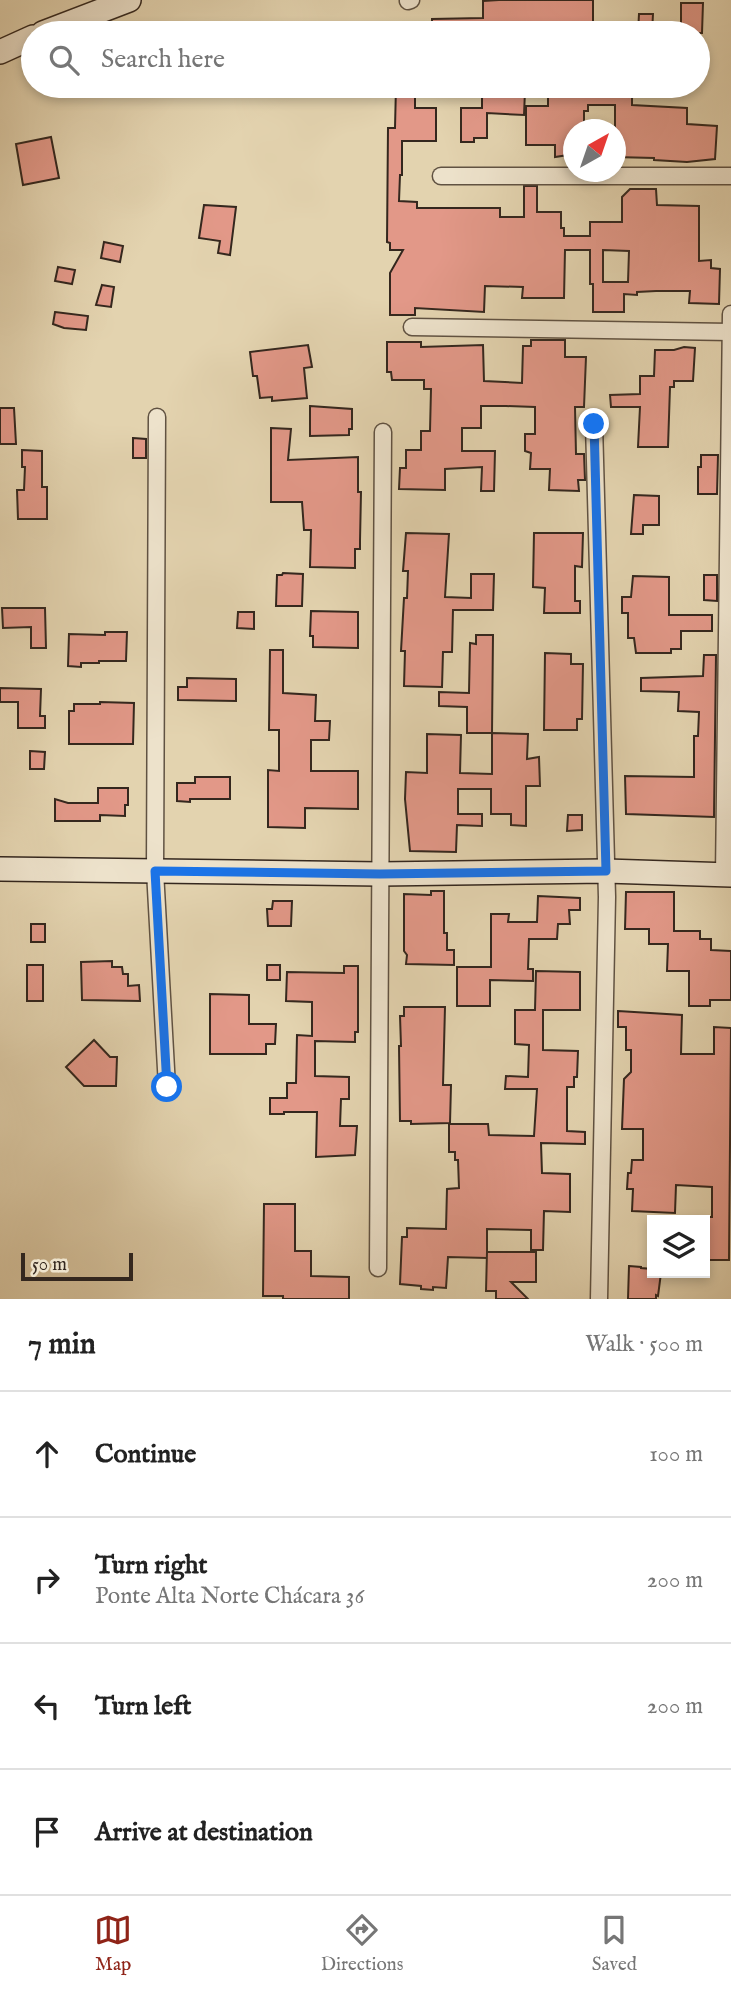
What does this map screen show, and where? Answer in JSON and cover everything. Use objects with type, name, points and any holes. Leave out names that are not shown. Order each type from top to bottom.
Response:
[{"type":"street","points":[[74,21],[129,0]]},
{"type":"street","points":[[0,52],[21,42]]},
{"type":"street","points":[[441,176],[731,176]]},
{"type":"street","points":[[0,869],[380,874],[606,871],[727,875],[731,314]]},
{"type":"street","points":[[412,327],[731,332]]},
{"type":"street","points":[[157,417],[155,871],[167,1087]]},
{"type":"street","points":[[594,424],[606,871],[599,1299]]},
{"type":"street","points":[[378,1268],[383,432]]},
{"type":"building","points":[[593,0],[593,21],[432,21],[483,18],[483,1]]},
{"type":"building","points":[[681,3],[703,3],[702,21],[681,21]]},
{"type":"building","points":[[639,14],[653,14],[653,21],[639,21]]},
{"type":"building","points":[[396,98],[415,98],[415,108],[436,108],[436,141],[402,141],[399,201],[417,202],[417,208],[500,208],[500,217],[524,217],[524,186],[537,186],[537,212],[561,212],[564,236],[590,236],[590,222],[622,222],[622,197],[630,189],[656,189],[657,205],[699,206],[699,261],[711,260],[711,268],[720,269],[719,304],[689,303],[690,291],[637,292],[637,295],[624,294],[624,312],[593,312],[590,250],[565,250],[564,298],[522,298],[523,287],[485,286],[484,312],[415,308],[415,315],[390,315],[390,273],[403,250],[390,250],[390,243],[387,242],[388,128],[395,128]],"holes":[[[603,250],[629,251],[628,282],[603,282]]]},
{"type":"building","points":[[482,98],[525,98],[524,115],[487,113],[487,138],[461,142],[461,108],[482,108]]},
{"type":"building","points":[[548,98],[632,98],[632,105],[687,108],[687,124],[717,126],[715,159],[687,162],[626,157],[626,119],[615,119],[615,105],[588,105],[588,111],[584,111],[584,119],[563,119],[563,156],[555,157],[555,145],[526,145],[526,106],[548,106]]},
{"type":"building","points":[[51,137],[59,178],[23,185],[16,144]]},
{"type":"building","points":[[204,205],[236,207],[230,255],[218,253],[220,241],[199,238]]},
{"type":"building","points":[[104,242],[123,246],[120,262],[101,258]]},
{"type":"building","points":[[58,267],[75,270],[72,284],[55,281]]},
{"type":"building","points":[[102,285],[114,287],[111,307],[96,305]]},
{"type":"building","points":[[55,312],[88,316],[86,330],[53,324]]},
{"type":"building","points":[[531,340],[565,340],[565,357],[586,357],[584,407],[575,407],[576,454],[584,454],[585,480],[578,480],[579,491],[549,490],[550,469],[530,469],[531,453],[525,451],[525,434],[535,434],[535,407],[506,406],[481,406],[481,428],[462,428],[462,451],[495,451],[494,491],[481,491],[482,467],[445,469],[445,490],[399,489],[400,468],[406,468],[406,450],[421,450],[421,431],[430,431],[431,389],[424,389],[424,380],[392,380],[391,372],[387,372],[387,342],[421,342],[421,347],[483,345],[484,381],[522,383],[523,346],[531,346]]},
{"type":"building","points":[[308,345],[312,367],[304,368],[307,398],[272,401],[272,397],[260,398],[257,376],[253,376],[250,352]]},
{"type":"building","points":[[695,348],[693,381],[674,381],[674,387],[670,387],[668,447],[638,447],[640,407],[611,407],[610,395],[640,394],[640,376],[654,376],[655,350]]},
{"type":"building","points":[[310,406],[352,409],[352,429],[349,429],[349,435],[310,436]]},
{"type":"building","points":[[0,408],[14,408],[16,444],[0,444]]},
{"type":"building","points":[[271,428],[291,429],[288,460],[358,457],[358,492],[361,492],[360,549],[355,549],[355,568],[310,567],[311,530],[304,530],[302,502],[271,502]]},
{"type":"building","points":[[133,438],[146,439],[146,458],[133,458]]},
{"type":"building","points":[[22,450],[42,451],[42,487],[47,487],[47,519],[18,519],[17,490],[24,490],[25,467],[22,467]]},
{"type":"building","points":[[701,455],[718,455],[717,494],[698,494]]},
{"type":"building","points":[[634,495],[659,496],[659,525],[643,525],[643,534],[631,534]]},
{"type":"building","points":[[406,533],[449,534],[445,597],[471,598],[471,574],[494,574],[493,610],[453,610],[452,652],[443,652],[442,687],[404,686],[405,651],[401,651],[404,598],[407,598],[408,571],[403,571]]},
{"type":"building","points":[[534,533],[583,533],[582,567],[575,566],[575,601],[580,601],[580,613],[544,613],[545,588],[533,587]]},
{"type":"building","points":[[303,574],[302,606],[276,606],[277,575]]},
{"type":"building","points":[[704,575],[717,575],[717,601],[704,600]]},
{"type":"building","points":[[633,576],[669,577],[669,615],[712,615],[712,631],[681,631],[681,649],[671,649],[671,653],[636,653],[634,638],[628,638],[628,613],[622,613],[622,597],[631,597]]},
{"type":"building","points":[[2,608],[45,608],[46,648],[31,648],[31,627],[3,628]]},
{"type":"building","points":[[311,611],[358,612],[358,648],[313,647],[313,636],[310,636]]},
{"type":"building","points":[[238,612],[254,612],[254,629],[237,628]]},
{"type":"building","points":[[105,632],[127,632],[126,661],[99,661],[81,663],[81,667],[68,666],[69,634],[105,635]]},
{"type":"building","points":[[476,635],[493,635],[492,733],[467,733],[467,707],[439,706],[439,692],[469,693],[470,643],[476,644]]},
{"type":"building","points":[[270,650],[283,650],[283,693],[316,695],[315,721],[330,721],[329,740],[311,740],[311,771],[358,771],[358,809],[305,808],[305,828],[268,827],[268,770],[279,771],[279,730],[269,730]]},
{"type":"building","points":[[545,653],[571,654],[571,664],[583,664],[582,719],[577,719],[577,730],[544,730]]},
{"type":"building","points":[[704,655],[716,655],[714,817],[626,814],[625,776],[694,777],[694,736],[698,736],[699,712],[678,711],[679,692],[641,691],[641,678],[703,676]]},
{"type":"building","points":[[187,678],[236,679],[236,701],[178,700],[178,687],[187,687]]},
{"type":"building","points":[[0,688],[41,689],[40,716],[45,716],[45,728],[18,728],[18,702],[0,702]]},
{"type":"building","points":[[134,703],[133,744],[69,744],[69,711],[74,711],[74,704]]},
{"type":"building","points":[[492,733],[528,734],[527,759],[539,757],[540,786],[526,786],[526,826],[511,825],[511,814],[491,814],[491,789],[458,789],[458,814],[482,814],[482,826],[457,825],[456,852],[410,851],[405,799],[406,772],[427,773],[427,734],[461,735],[460,773],[492,774]]},
{"type":"building","points":[[30,751],[45,752],[44,769],[30,769]]},
{"type":"building","points":[[195,777],[230,777],[230,799],[177,801],[177,783],[195,783]]},
{"type":"building","points":[[98,788],[128,788],[125,816],[100,815],[100,821],[55,821],[55,799],[68,803],[98,803]]},
{"type":"building","points":[[568,815],[582,815],[582,830],[567,831]]},
{"type":"building","points":[[431,891],[444,891],[444,933],[447,933],[447,950],[454,950],[454,965],[406,964],[404,894],[431,895]]},
{"type":"building","points":[[626,892],[674,892],[674,931],[700,931],[700,939],[711,939],[711,950],[731,951],[731,1000],[710,1000],[710,1006],[689,1006],[689,971],[667,971],[668,944],[649,944],[649,929],[625,929]]},
{"type":"building","points":[[538,896],[580,898],[580,910],[569,910],[570,924],[558,924],[557,939],[529,939],[528,969],[533,969],[533,981],[490,980],[490,1006],[457,1006],[457,967],[491,967],[491,914],[509,914],[508,922],[537,922]]},
{"type":"building","points":[[273,901],[292,901],[291,926],[268,926],[267,909],[272,909]]},
{"type":"building","points":[[31,924],[45,924],[45,942],[31,942]]},
{"type":"building","points":[[112,961],[112,967],[122,967],[123,974],[128,974],[128,986],[139,985],[140,1001],[82,1000],[81,962]]},
{"type":"building","points":[[27,965],[43,965],[43,1001],[27,1001]]},
{"type":"building","points":[[267,965],[280,965],[280,980],[267,980]]},
{"type":"building","points":[[344,966],[358,966],[358,1032],[355,1032],[355,1042],[315,1041],[315,1076],[349,1077],[349,1099],[341,1099],[340,1126],[357,1126],[355,1155],[316,1157],[317,1112],[270,1114],[270,1098],[287,1098],[287,1083],[296,1083],[297,1035],[312,1036],[312,1002],[286,1001],[287,972],[344,973]]},
{"type":"building","points":[[536,971],[580,972],[580,1010],[543,1010],[543,1050],[578,1051],[574,1087],[567,1087],[567,1131],[585,1132],[585,1144],[541,1143],[542,1173],[570,1174],[570,1212],[544,1211],[543,1250],[531,1250],[531,1230],[487,1229],[487,1258],[448,1257],[446,1288],[421,1289],[421,1286],[400,1284],[402,1237],[407,1237],[407,1228],[446,1229],[447,1189],[459,1188],[458,1160],[455,1160],[455,1152],[449,1152],[449,1124],[488,1124],[489,1135],[534,1136],[537,1089],[505,1089],[506,1076],[528,1077],[529,1045],[515,1044],[515,1010],[535,1010]]},
{"type":"building","points":[[210,994],[249,995],[249,1024],[276,1024],[275,1044],[266,1044],[266,1054],[210,1054]]},
{"type":"building","points":[[404,1007],[445,1007],[443,1085],[451,1085],[450,1123],[411,1124],[411,1121],[400,1121],[400,1016],[404,1016]]},
{"type":"building","points":[[618,1011],[682,1015],[681,1054],[714,1054],[714,1027],[731,1028],[729,1260],[710,1260],[712,1187],[676,1185],[675,1213],[632,1211],[633,1189],[627,1189],[628,1173],[631,1173],[632,1160],[643,1160],[643,1129],[622,1129],[624,1079],[631,1072],[631,1050],[626,1050],[626,1027],[618,1027]]},
{"type":"building","points":[[94,1040],[110,1057],[117,1057],[116,1086],[84,1086],[66,1067]]},
{"type":"building","points":[[264,1204],[295,1204],[295,1251],[311,1251],[311,1276],[349,1277],[349,1299],[283,1299],[283,1296],[263,1296]]},
{"type":"building","points":[[487,1252],[536,1252],[536,1282],[511,1282],[528,1299],[496,1299],[496,1291],[486,1291]]},
{"type":"building","points":[[629,1266],[647,1269],[647,1278],[660,1278],[656,1299],[628,1299]]},
{"type":"route","points":[[167,1087],[155,871],[380,874],[606,871],[594,424]]}]
